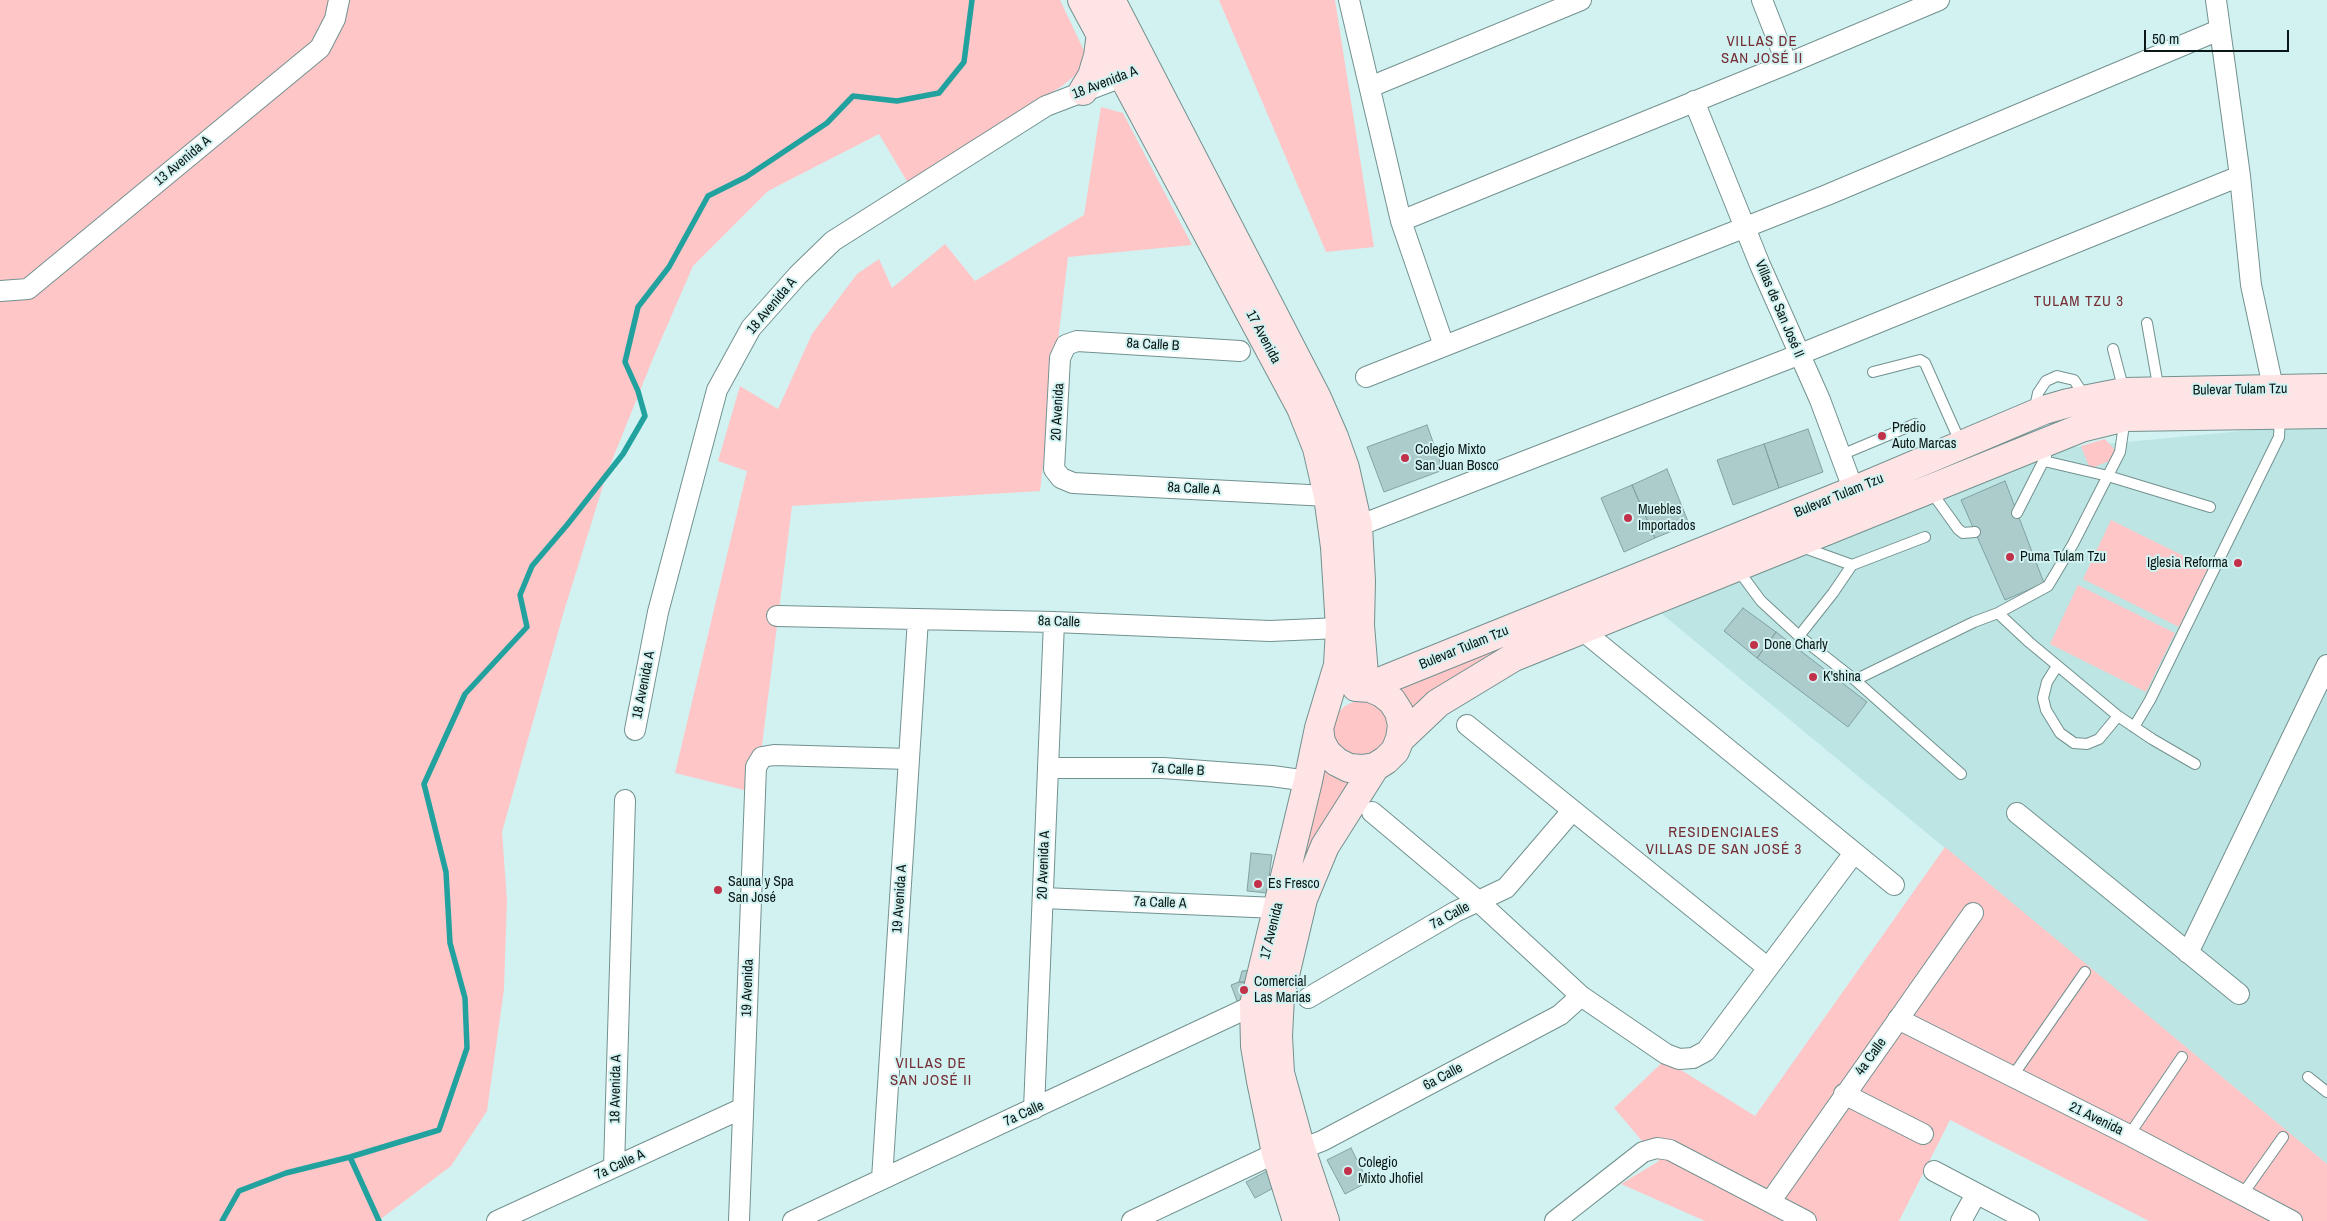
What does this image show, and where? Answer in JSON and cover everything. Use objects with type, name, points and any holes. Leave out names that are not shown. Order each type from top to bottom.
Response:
[{"type":"main road","name":"17 Avenida","points":[[1082,0],[1101,34],[1136,71],[1317,398],[1345,468],[1358,526],[1361,581],[1360,625],[1367,687]]},
{"type":"main road","name":"17 Avenida","points":[[1111,0],[1136,71],[1301,408],[1317,448],[1328,496],[1335,547],[1340,628],[1338,665],[1327,703]]},
{"type":"main road","points":[[1083,91],[1092,76],[1098,56],[1101,34]]},
{"type":"main road","name":"Bulevar Tulam Tzu","points":[[1400,738],[1438,703],[1514,658],[1582,630],[1855,490],[2034,414],[2087,399],[2125,405],[2277,402],[2327,388]]},
{"type":"main road","name":"Bulevar Tulam Tzu","points":[[1367,687],[1726,557],[1796,544],[1930,489],[2050,450],[2081,428],[2125,405],[2159,392],[2277,402],[2327,414]]},
{"type":"main road","points":[[1922,462],[1930,489]]},
{"type":"main road","points":[[1367,687],[1382,693],[1392,701],[1399,712],[1402,725],[1395,751],[1375,767],[1362,770],[1349,768],[1337,762],[1324,748],[1319,728],[1327,703],[1338,693],[1351,688],[1367,687]]},
{"type":"main road","name":"17 Avenida","points":[[1319,728],[1254,1005],[1255,1046],[1288,1151],[1325,1221]]},
{"type":"main road","name":"17 Avenida","points":[[1297,1221],[1280,1073],[1278,1036],[1280,996],[1303,899],[1325,846],[1375,767]]},
{"type":"street","name":"13 Avenida A","points":[[0,291],[28,289],[320,48],[335,19],[339,0]]},
{"type":"street","points":[[1349,0],[1401,221],[1444,346]]},
{"type":"street","points":[[1370,87],[1581,0]]},
{"type":"street","points":[[1762,0],[1786,64]]},
{"type":"street","points":[[1401,221],[1939,0]]},
{"type":"street","points":[[2216,0],[2240,176],[2251,285],[2277,402]]},
{"type":"street","points":[[1366,377],[1827,195],[2220,30]]},
{"type":"street","name":"18 Avenida A","points":[[635,730],[658,612],[717,390],[751,328],[798,275],[833,242],[1046,106],[1136,71]]},
{"type":"street","name":"Villas de San José II","points":[[1694,101],[1744,228],[1798,355],[1820,400],[1855,490],[1862,517]]},
{"type":"street","points":[[1358,526],[1798,355],[2240,176]]},
{"type":"street","name":"8a Calle B","points":[[1066,345],[1077,341],[1240,351]]},
{"type":"street","name":"20 Avenida","points":[[1061,478],[1054,469],[1060,358],[1066,345]]},
{"type":"street","name":"8a Calle A","points":[[1061,478],[1072,483],[1328,496]]},
{"type":"street","name":"8a Calle","points":[[777,616],[1054,622],[1278,631],[1340,628]]},
{"type":"street","name":"19 Avenida A","points":[[882,1180],[918,619]]},
{"type":"street","name":"20 Avenida A","points":[[1034,1109],[1054,622]]},
{"type":"street","points":[[1582,630],[1894,884]]},
{"type":"street","points":[[2188,952],[2327,665]]},
{"type":"street","points":[[1467,725],[1768,968]]},
{"type":"street","name":"19 Avenida","points":[[739,1221],[756,767],[762,757],[774,755],[908,759]]},
{"type":"street","name":"7a Calle B","points":[[1048,768],[1163,768],[1272,776],[1308,781]]},
{"type":"street","name":"18 Avenida A","points":[[614,1167],[625,800]]},
{"type":"street","name":"7a Calle","points":[[1308,998],[1455,912],[1506,888],[1572,811]]},
{"type":"street","points":[[1372,812],[1478,901],[1580,996],[1666,1054],[1686,1059],[1706,1051],[1854,853]]},
{"type":"street","points":[[2017,813],[2239,994]]},
{"type":"street","name":"7a Calle A","points":[[1043,898],[1277,908]]},
{"type":"street","name":"4a Calle","points":[[1770,1202],[1844,1094],[1973,913]]},
{"type":"street","name":"6a Calle","points":[[1132,1221],[1288,1151],[1322,1141],[1560,1015],[1580,996]]},
{"type":"street","name":"7a Calle","points":[[793,1221],[1254,1005]]},
{"type":"street","name":"21 Avenida","points":[[1898,1019],[2129,1135],[2292,1221]]},
{"type":"street","points":[[1844,1094],[1923,1134]]},
{"type":"street","name":"7a Calle A","points":[[497,1221],[743,1108]]},
{"type":"street","points":[[1555,1221],[1643,1152],[1657,1148],[1670,1150],[1806,1221]]},
{"type":"street","points":[[1934,1171],[2029,1221]]},
{"type":"street","points":[[1962,1221],[1976,1194]]},
{"type":"lane","points":[[2148,323],[2159,392]]},
{"type":"lane","points":[[1855,680],[1974,622],[1998,613],[2048,586],[2073,544],[2120,452],[2125,405],[2113,349]]},
{"type":"lane","points":[[1873,372],[1920,360],[1925,363],[1962,445]]},
{"type":"lane","points":[[2134,727],[2150,700],[2279,437],[2277,402]]},
{"type":"lane","points":[[1842,455],[1915,424]]},
{"type":"lane","points":[[2017,513],[2050,450],[2108,476],[2210,507]]},
{"type":"lane","points":[[1930,489],[1958,529],[1963,533],[1975,532]]},
{"type":"lane","points":[[1799,636],[1833,594],[1852,565],[1925,537]]},
{"type":"lane","points":[[1796,544],[1852,565]]},
{"type":"lane","points":[[1726,557],[1761,601],[1799,636],[1855,680],[1961,774]]},
{"type":"lane","points":[[1998,613],[2057,666],[2118,716],[2195,764]]},
{"type":"lane","points":[[2057,666],[2047,682],[2043,698],[2046,710],[2060,733],[2074,743],[2087,744],[2099,739],[2118,716]]},
{"type":"lane","points":[[2012,1077],[2085,972]]},
{"type":"lane","points":[[2129,1135],[2182,1056]]},
{"type":"lane","points":[[2308,1077],[2327,1092]]},
{"type":"lane","points":[[2242,1195],[2283,1138]]},
{"type":"shaded area","points":[[0,0],[1060,0],[1087,57],[1077,74],[1062,86],[908,183],[879,134],[768,191],[693,266],[607,473],[564,611],[502,832],[507,900],[504,989],[487,1111],[451,1166],[378,1221],[0,1221]]},
{"type":"shaded area","points":[[1219,0],[1335,0],[1374,247],[1326,252]]},
{"type":"shaded area","points":[[1101,107],[1123,113],[1192,245],[1068,257],[1040,491],[792,506],[756,793],[675,773],[747,471],[718,461],[740,386],[778,409],[812,334],[857,274],[879,259],[892,288],[945,244],[975,281],[1084,215]]},
{"type":"shaded area","points":[[2327,423],[2327,1164],[1662,614],[2052,449]]},
{"type":"shaded area","points":[[2105,439],[2114,449],[2114,455],[2109,461],[2090,469],[2081,446]]},
{"type":"shaded area","points":[[2111,520],[2208,568],[2179,627],[2083,579]]},
{"type":"shaded area","points":[[2078,585],[2175,633],[2146,692],[2050,644]]},
{"type":"shaded area","points":[[1535,626],[1406,724],[1385,690]]},
{"type":"shaded area","points":[[1361,701],[1372,703],[1381,709],[1387,718],[1389,729],[1387,740],[1381,749],[1372,755],[1361,757],[1350,755],[1341,749],[1335,740],[1333,729],[1335,718],[1341,709],[1350,703]]},
{"type":"shaded area","points":[[1322,752],[1359,775],[1289,900]]},
{"type":"shaded area","points":[[1945,847],[2327,1164],[2327,1221],[2149,1221],[1950,1120],[1899,1221],[1705,1221],[1621,1184],[1659,1161],[1614,1108],[1665,1060],[1755,1116]]},
{"type":"building","name":"Colegio Mixto San Juan Bosco","points":[[1427,425],[1443,470],[1384,492],[1367,447]]},
{"type":"building","points":[[1808,429],[1823,472],[1779,488],[1764,444]]},
{"type":"building","points":[[1764,444],[1779,488],[1733,505],[1717,460]]},
{"type":"building","points":[[1667,469],[1689,524],[1655,538],[1632,485]]},
{"type":"building","name":"Puma Tulam Tzu","points":[[2005,481],[2044,583],[2005,600],[1961,500]]},
{"type":"building","name":"Muebles Importados","points":[[1632,485],[1655,538],[1624,552],[1601,498]]},
{"type":"building","name":"Done Charly","points":[[1743,608],[1776,632],[1757,658],[1724,631]]},
{"type":"building","points":[[1776,632],[1867,702],[1848,727],[1757,658]]},
{"type":"building","points":[[1251,853],[1272,855],[1267,893],[1247,891]]},
{"type":"building","points":[[1254,970],[1254,982],[1239,982],[1242,971]]},
{"type":"building","name":"Comercial Las Marias","points":[[1239,982],[1254,982],[1255,996],[1237,1001],[1231,985]]},
{"type":"building","name":"Colegio Mixto Jhofiel","points":[[1351,1148],[1368,1182],[1345,1194],[1327,1160]]},
{"type":"building","points":[[1269,1170],[1277,1186],[1255,1198],[1246,1182]]},
{"type":"waterway","points":[[222,1221],[239,1191],[286,1173],[350,1157],[439,1130],[467,1048],[465,998],[450,943],[446,872],[424,784],[465,694],[527,627],[520,595],[532,566],[623,454],[645,416],[638,391],[625,362],[638,307],[669,267],[708,196],[746,177],[827,123],[853,96],[897,101],[939,93],[964,62],[972,0]]},
{"type":"waterway","points":[[350,1157],[379,1221]]},
{"type":"place","name":"Predio Auto Marcas","points":[[1882,436]]},
{"type":"place","name":"Colegio Mixto San Juan Bosco","points":[[1405,458]]},
{"type":"place","name":"Muebles Importados","points":[[1628,518]]},
{"type":"place","name":"Puma Tulam Tzu","points":[[2010,557]]},
{"type":"place","name":"Iglesia Reforma","points":[[2238,563]]},
{"type":"place","name":"Done Charly","points":[[1754,645]]},
{"type":"place","name":"K'shina","points":[[1813,677]]},
{"type":"place","name":"Es Fresco","points":[[1258,884]]},
{"type":"place","name":"Sauna y Spa San José","points":[[718,890]]},
{"type":"place","name":"Comercial Las Marias","points":[[1244,990]]},
{"type":"place","name":"Colegio Mixto Jhofiel","points":[[1348,1171]]},
{"type":"district","name":"VILLAS DE SAN JOSÉ II","points":[[1762,50]]},
{"type":"district","name":"TULAM TZU 3","points":[[2079,302]]},
{"type":"district","name":"RESIDENCIALES VILLAS DE SAN JOSÉ 3","points":[[1724,842]]},
{"type":"district","name":"VILLAS DE SAN JOSÉ II","points":[[931,1072]]}]
